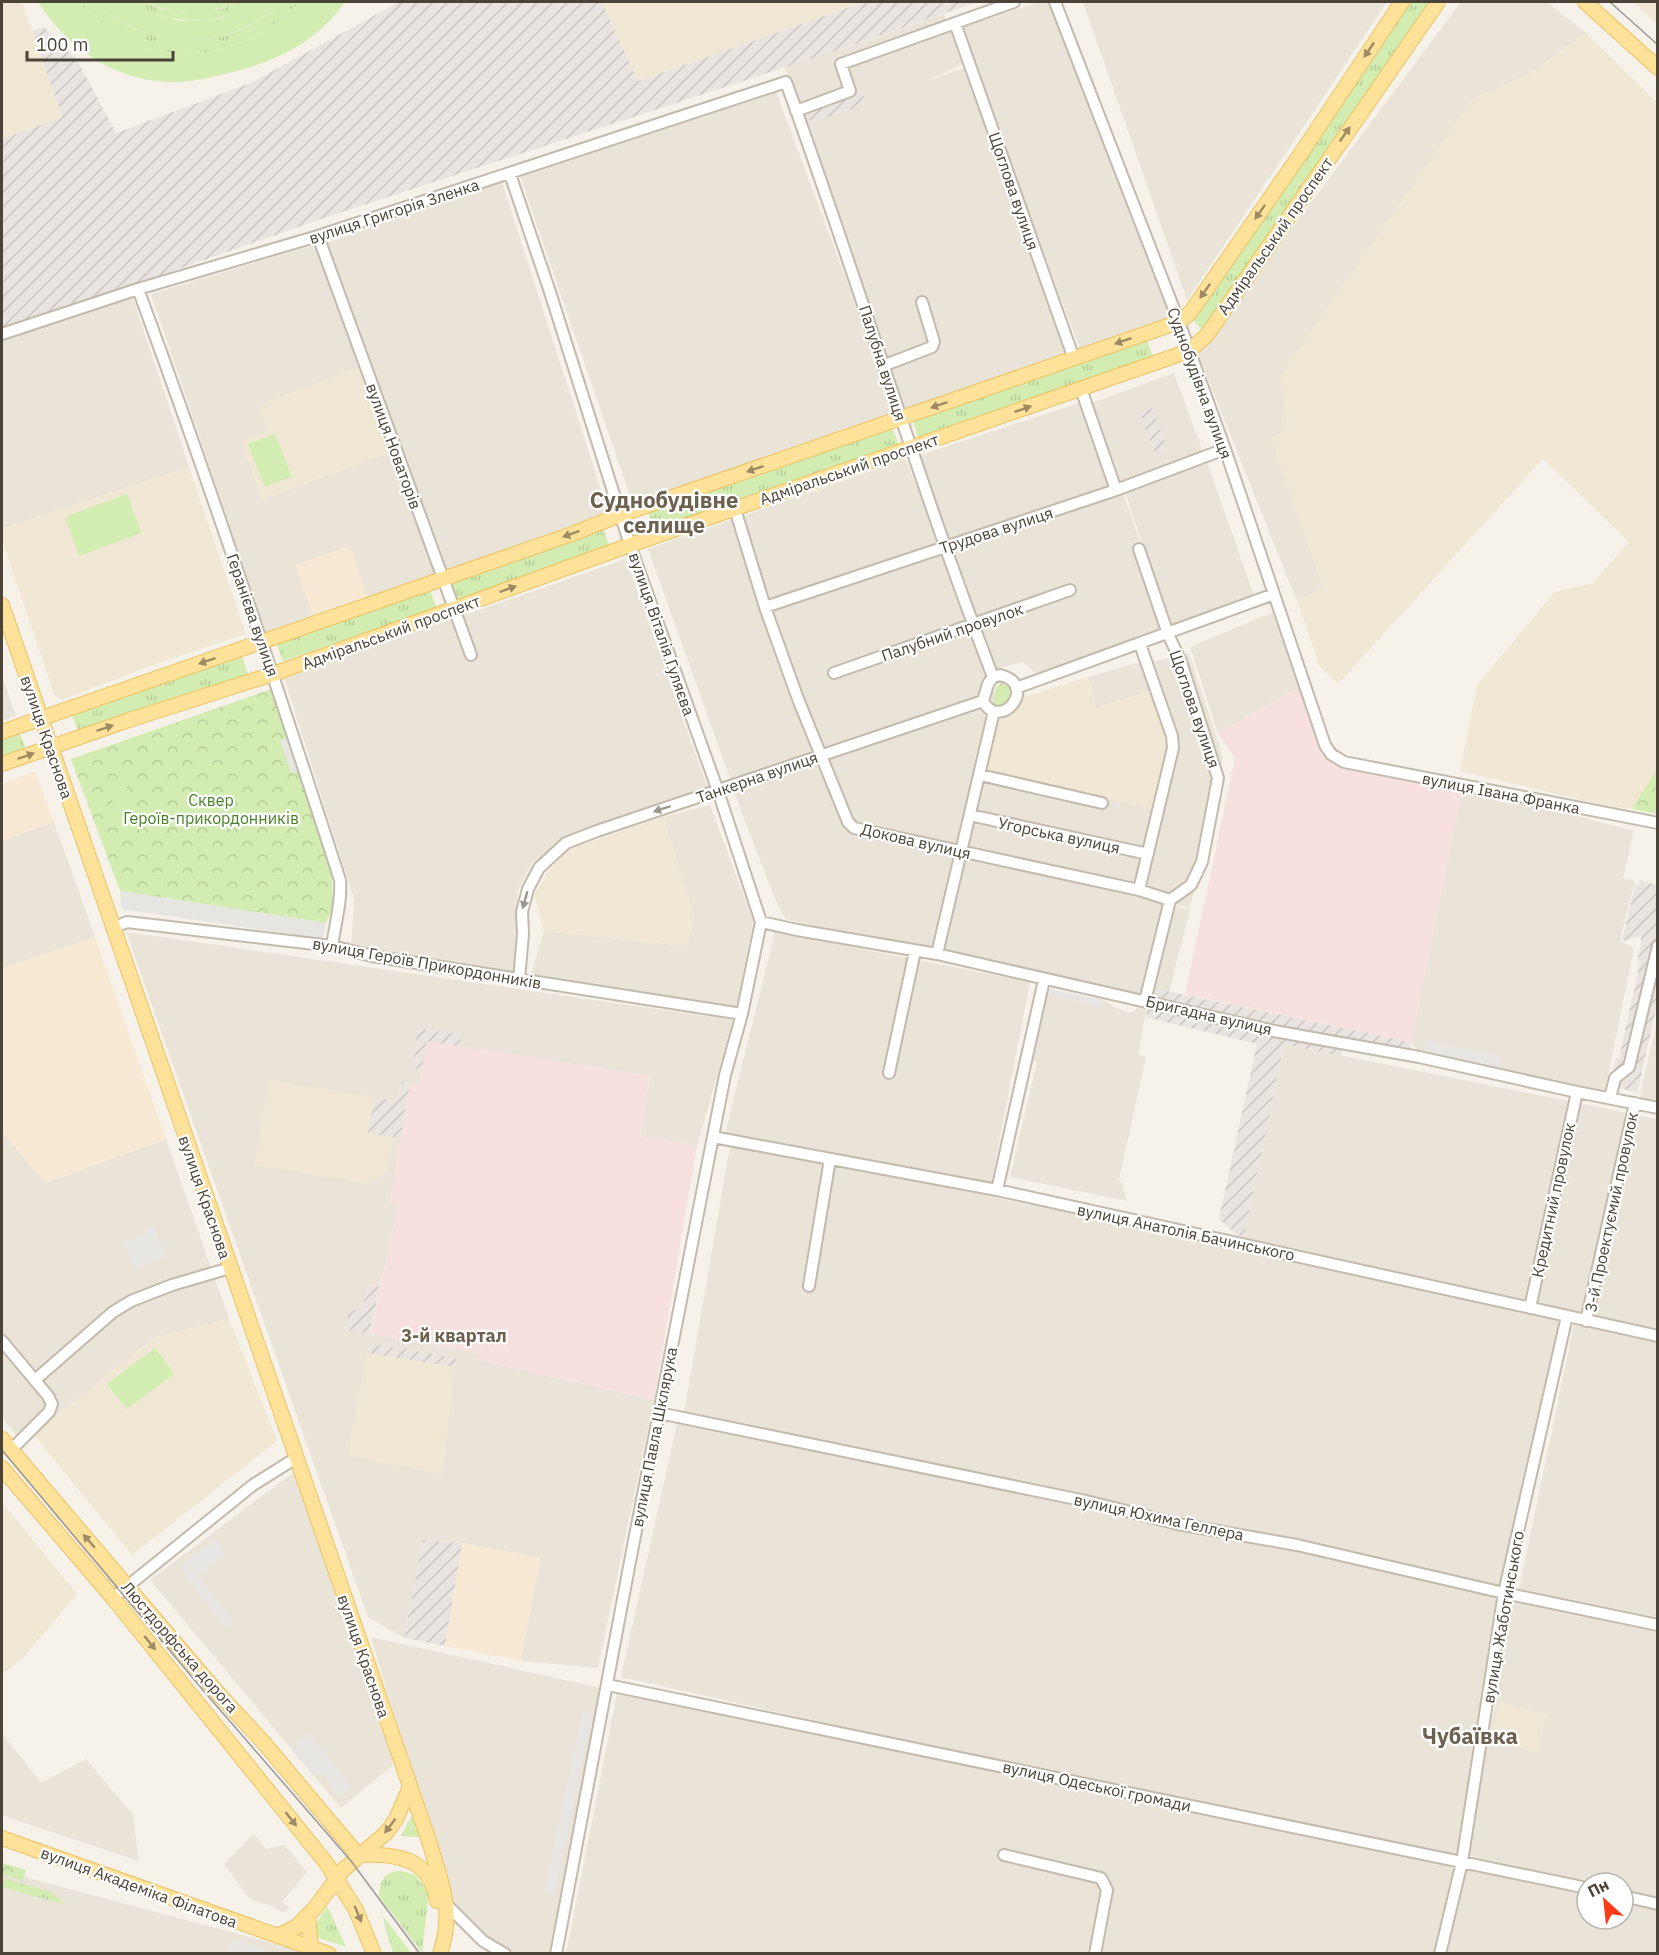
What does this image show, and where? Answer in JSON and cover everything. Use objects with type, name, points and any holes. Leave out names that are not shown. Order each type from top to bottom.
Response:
[{"type":"main road","name":"Адміральський проспект","points":[[2,732],[1179,322],[1190,313],[1402,2]]},
{"type":"main road","name":"Адміральський проспект","points":[[2,764],[273,674],[630,545],[1188,351],[1207,335],[1438,2]]},
{"type":"main road","points":[[1585,2],[1658,68]]},
{"type":"main road","name":"вулиця Краснова","points":[[2,605],[433,1856],[446,1905],[446,1935],[439,1953]]},
{"type":"main road","name":"Люстдорфська дорога","points":[[6,1444],[217,1692],[264,1743],[352,1860]]},
{"type":"main road","name":"Люстдорфська дорога","points":[[2,1468],[113,1598],[276,1799],[336,1878],[356,1910],[374,1953]]},
{"type":"main road","points":[[277,1936],[296,1927],[308,1916],[352,1860],[387,1832],[396,1819],[410,1787]]},
{"type":"main road","name":"вулиця Академіка Філатова","points":[[2,1838],[328,1953]]},
{"type":"main road","points":[[352,1860],[380,1854],[397,1856],[411,1861],[426,1875],[436,1893],[439,1953]]},
{"type":"main road","points":[[308,1916],[311,1948]]},
{"type":"street","points":[[796,111],[850,91],[841,64],[1014,2]]},
{"type":"street","name":"Суднобудівна вулиця","points":[[1055,2],[1179,322],[1225,448],[1325,745],[1331,754],[1344,762]]},
{"type":"street","name":"Щоглова вулиця","points":[[955,23],[1074,358]]},
{"type":"street","name":"Палубна вулиця","points":[[786,82],[885,365],[944,547],[993,677]]},
{"type":"street","name":"вулиця Григорія Зленка","points":[[2,334],[138,289],[318,236],[786,82]]},
{"type":"street","name":"вулиця Віталія Гуляєва","points":[[510,174],[630,545],[718,791],[761,922]]},
{"type":"street","name":"вулиця Новаторів","points":[[318,236],[471,655]]},
{"type":"street","name":"Геранієва вулиця","points":[[138,289],[193,438],[340,880],[341,893],[337,905],[332,946]]},
{"type":"street","points":[[885,365],[932,347],[934,342],[922,302]]},
{"type":"street","points":[[1081,389],[1116,490]]},
{"type":"street","name":"Трудова вулиця","points":[[765,607],[1116,490],[1225,448]]},
{"type":"street","name":"Докова вулиця","points":[[735,509],[765,607],[798,699],[848,822],[854,828],[1139,890],[1170,900]]},
{"type":"street","name":"Щоглова вулиця","points":[[1139,549],[1168,634],[1181,662],[1218,778],[1202,862],[1191,885],[1170,900]]},
{"type":"street","name":"Палубний провулок","points":[[834,673],[1070,590]]},
{"type":"street","points":[[1016,687],[1274,594]]},
{"type":"street","points":[[1139,890],[1173,748],[1172,736],[1140,644]]},
{"type":"street","points":[[1000,675],[1007,677],[1016,687],[1017,696],[1009,709],[1001,712],[986,707],[983,701],[993,677],[1000,675]]},
{"type":"street","name":"Танкерна вулиця","points":[[519,980],[523,934],[522,912],[528,889],[539,868],[566,843],[983,701]]},
{"type":"street","points":[[937,954],[994,711]]},
{"type":"street","name":"вулиця Івана Франка","points":[[1344,762],[1658,823]]},
{"type":"street","points":[[980,775],[1102,803]]},
{"type":"street","name":"Угорська вулиця","points":[[970,815],[1148,854]]},
{"type":"street","points":[[1145,1000],[1170,900]]},
{"type":"street","name":"вулиця Героїв Прикордонників","points":[[112,928],[127,922],[332,946],[372,956],[742,1014]]},
{"type":"street","name":"Бригадна вулиця","points":[[761,922],[937,954],[1274,1031],[1419,1056],[1658,1108]]},
{"type":"street","name":"вулиця Павла Шклярука","points":[[556,1953],[725,1076],[742,1014],[761,922]]},
{"type":"street","points":[[1614,1099],[1615,1078],[1629,1067],[1658,946]]},
{"type":"street","points":[[889,1073],[915,951]]},
{"type":"street","points":[[997,1190],[1044,980]]},
{"type":"street","name":"Кредитний провулок","points":[[1530,1308],[1577,1092]]},
{"type":"street","name":"3-й Проектуємий провулок","points":[[1586,1321],[1635,1103]]},
{"type":"street","name":"вулиця Анатолія Бачинського","points":[[713,1137],[997,1190],[1658,1336]]},
{"type":"street","points":[[809,1286],[830,1159]]},
{"type":"street","points":[[35,1380],[113,1312],[131,1301],[172,1285],[230,1268]]},
{"type":"street","name":"вулиця Жаботинського","points":[[1440,1953],[1462,1862],[1504,1593],[1567,1317]]},
{"type":"street","points":[[2,1341],[52,1404],[49,1412],[6,1444]]},
{"type":"street","name":"вулиця Юхима Геллера","points":[[659,1413],[1086,1502],[1178,1524],[1297,1545],[1504,1593],[1658,1625]]},
{"type":"street","points":[[113,1598],[253,1485],[296,1458]]},
{"type":"street","name":"вулиця Одеської громади","points":[[608,1685],[1575,1886]]},
{"type":"street","points":[[1004,1855],[1101,1878],[1107,1890],[1095,1953]]},
{"type":"street","points":[[436,1893],[483,1941],[505,1953]]},
{"type":"street","points":[[1635,1899],[1658,1904]]},
{"type":"shaded area","points":[[2,2],[22,2],[62,117],[2,139]]},
{"type":"shaded area","points":[[399,2],[602,2],[638,81],[864,2],[944,2],[945,5],[956,2],[977,2],[835,51],[321,219],[2,331],[2,139],[62,117],[32,31],[44,27],[77,60],[116,133],[251,83]]},
{"type":"shaded area","points":[[602,2],[864,2],[638,81]]},
{"type":"shaded area","points":[[1039,2],[1052,2],[1171,317],[1080,350],[961,28]]},
{"type":"shaded area","points":[[1083,2],[1387,2],[1187,300]]},
{"type":"shaded area","points":[[1461,2],[1547,2],[1586,33],[1531,73],[1472,100],[1288,430],[1272,437],[1323,588],[1297,601],[1198,354]]},
{"type":"shaded area","points":[[1633,2],[1657,2],[1657,24]]},
{"type":"shaded area","points":[[944,14],[962,64],[927,81],[967,67],[1070,363],[906,417],[784,65],[836,51]]},
{"type":"shaded area","points":[[1586,33],[1657,102],[1658,769],[1632,809],[1599,804],[1460,771],[1477,685],[1555,592],[1593,583],[1629,542],[1543,459],[1338,684],[1320,667],[1297,601],[1323,588],[1271,437],[1288,430],[1280,376],[1472,100],[1531,73]]},
{"type":"shaded area","points":[[861,90],[866,104],[811,123],[806,109]]},
{"type":"shaded area","points":[[776,92],[898,418],[636,513],[520,176]]},
{"type":"shaded area","points":[[502,182],[608,512],[446,571],[324,244]]},
{"type":"shaded area","points":[[314,245],[438,582],[370,605],[296,565],[316,625],[269,641],[151,294]]},
{"type":"shaded area","points":[[131,293],[189,467],[2,529],[2,337]]},
{"type":"shaded area","points":[[360,367],[392,452],[262,500],[241,442],[268,431],[258,405]]},
{"type":"shaded area","points":[[1174,373],[1204,455],[1119,484],[1091,403]]},
{"type":"shaded area","points":[[1082,402],[1112,494],[956,551],[1123,493],[1170,628],[1125,492],[1207,462],[1255,598],[1169,630],[1037,674],[1023,662],[991,670],[951,553],[953,552],[918,456]]},
{"type":"shaded area","points":[[1153,408],[1168,450],[1155,455],[1140,413]]},
{"type":"shaded area","points":[[906,459],[999,703],[731,781],[648,549]]},
{"type":"shaded area","points":[[189,467],[246,634],[156,664],[62,700],[54,694],[2,541],[2,529]]},
{"type":"shaded area","points":[[350,546],[370,605],[316,625],[295,565]]},
{"type":"shaded area","points":[[626,559],[707,786],[568,838],[531,864],[518,890],[514,974],[351,951],[354,899],[284,678]]},
{"type":"shaded area","points":[[1276,611],[1299,687],[1218,733],[1190,647]]},
{"type":"shaded area","points":[[1189,653],[1223,757],[1190,908],[1139,895],[1176,744],[1149,663]]},
{"type":"shaded area","points":[[1144,661],[1154,690],[1096,708],[1088,677]]},
{"type":"shaded area","points":[[2,677],[16,716],[2,721]]},
{"type":"shaded area","points":[[1088,677],[1096,708],[1154,690],[1172,744],[1157,810],[983,772],[1001,704]]},
{"type":"shaded area","points":[[1299,687],[1325,758],[1344,766],[1463,786],[1411,1042],[1185,994],[1235,758],[1218,733]]},
{"type":"shaded area","points":[[999,705],[1157,810],[1137,895],[850,824],[823,756]]},
{"type":"shaded area","points":[[287,738],[298,771],[291,773],[280,740]]},
{"type":"shaded area","points":[[822,757],[849,825],[1190,910],[1166,1004],[1044,980],[786,919],[777,904],[733,790]]},
{"type":"shaded area","points":[[35,771],[54,822],[2,841],[2,784]]},
{"type":"shaded area","points":[[1463,786],[1634,831],[1623,878],[1635,881],[1620,941],[1634,948],[1604,1095],[1421,1055],[1411,1042]]},
{"type":"shaded area","points":[[710,805],[753,921],[737,1008],[531,974],[544,931],[686,946],[694,916],[663,817]]},
{"type":"shaded area","points":[[663,817],[694,916],[686,946],[544,931],[534,894],[551,868],[570,849]]},
{"type":"shaded area","points":[[54,822],[95,937],[2,968],[2,841]]},
{"type":"shaded area","points":[[1640,880],[1657,885],[1657,1005],[1637,1093],[1616,1087],[1612,1075],[1616,1058],[1619,1058],[1640,963],[1637,962],[1641,936],[1622,941],[1635,885],[1639,885]]},
{"type":"shaded area","points":[[120,891],[326,923],[323,939],[122,909]]},
{"type":"shaded area","points":[[126,932],[733,1020],[697,1146],[640,1136],[650,1076],[427,1042],[419,1085],[402,1081],[397,1103],[374,1098],[368,1133],[401,1139],[390,1203],[398,1205],[380,1287],[368,1285],[362,1311],[345,1329],[480,1353],[479,1360],[654,1400],[598,1668],[521,1661],[540,1558],[462,1543],[423,1540],[404,1638],[368,1617]]},
{"type":"shaded area","points":[[775,932],[1030,982],[991,1184],[725,1134]]},
{"type":"shaded area","points":[[95,937],[166,1139],[45,1183],[2,1131],[2,968]]},
{"type":"shaded area","points":[[1049,989],[1103,1000],[1127,1012],[1135,1012],[1137,1005],[1147,1007],[1138,1054],[1146,1057],[1119,1180],[1127,1201],[1010,1177],[1037,1062],[1032,1060]]},
{"type":"shaded area","points":[[1049,989],[1103,1000],[1102,1007],[1048,996]]},
{"type":"shaded area","points":[[1157,989],[1411,1042],[1410,1052],[1343,1048],[1340,1056],[1284,1044],[1244,1237],[1236,1234],[1219,1219],[1257,1044],[1145,1017]]},
{"type":"shaded area","points":[[1657,1021],[1657,1104],[1639,1100]]},
{"type":"shaded area","points":[[417,1028],[461,1034],[460,1047],[427,1042],[422,1070],[413,1068]]},
{"type":"shaded area","points":[[427,1041],[650,1076],[640,1136],[697,1146],[654,1400],[479,1360],[479,1353],[370,1334],[398,1206],[390,1203],[410,1083],[419,1084]]},
{"type":"shaded area","points":[[1427,1041],[1501,1056],[1499,1071],[1422,1054]]},
{"type":"shaded area","points":[[1284,1044],[1657,1119],[1657,1331],[1339,1261],[1244,1237]]},
{"type":"shaded area","points":[[269,1080],[374,1097],[368,1133],[394,1138],[387,1171],[370,1184],[255,1165]]},
{"type":"shaded area","points":[[402,1081],[410,1083],[401,1139],[368,1133],[374,1097],[397,1102]]},
{"type":"shaded area","points":[[2,1131],[45,1183],[166,1139],[229,1319],[154,1338],[22,1443],[2,1417]]},
{"type":"shaded area","points":[[730,1146],[797,1156],[927,1183],[1562,1320],[1503,1587],[684,1413]]},
{"type":"shaded area","points":[[154,1226],[166,1257],[134,1269],[124,1243],[146,1234],[145,1230]]},
{"type":"shaded area","points":[[368,1285],[380,1287],[369,1334],[345,1329],[349,1309],[362,1311]]},
{"type":"shaded area","points":[[229,1319],[277,1441],[132,1555],[33,1434],[154,1338]]},
{"type":"shaded area","points":[[1574,1324],[1657,1340],[1657,1617],[1519,1589]]},
{"type":"shaded area","points":[[369,1343],[456,1358],[455,1367],[367,1353]]},
{"type":"shaded area","points":[[367,1353],[455,1367],[442,1474],[348,1456]]},
{"type":"shaded area","points":[[677,1424],[794,1444],[1374,1566],[1500,1597],[1457,1856],[853,1729],[621,1677]]},
{"type":"shaded area","points":[[294,1472],[390,1749],[393,1765],[341,1808],[150,1580]]},
{"type":"shaded area","points":[[2,1502],[77,1594],[22,1659],[2,1674]]},
{"type":"shaded area","points":[[215,1539],[226,1554],[198,1575],[233,1621],[225,1628],[179,1567]]},
{"type":"shaded area","points":[[423,1540],[462,1543],[445,1646],[404,1638]]},
{"type":"shaded area","points":[[462,1543],[540,1558],[521,1661],[445,1646]]},
{"type":"shaded area","points":[[1511,1599],[1657,1629],[1657,1898],[1635,1893],[1635,1871],[1575,1871],[1575,1880],[1467,1855],[1496,1699]]},
{"type":"shaded area","points":[[371,1637],[601,1688],[553,1953],[510,1953],[467,1925],[451,1900],[439,1869]]},
{"type":"shaded area","points":[[618,1688],[1448,1864],[1455,1872],[1436,1953],[566,1954]]},
{"type":"shaded area","points":[[1500,1702],[1547,1714],[1537,1753],[1490,1741]]},
{"type":"shaded area","points":[[583,1711],[593,1713],[554,1895],[544,1893]]},
{"type":"shaded area","points":[[308,1732],[352,1787],[340,1797],[321,1772],[315,1777],[293,1751],[299,1747],[296,1742]]},
{"type":"shaded area","points":[[2,1733],[41,1783],[86,1759],[133,1815],[139,1861],[3,1816]]},
{"type":"shaded area","points":[[254,1834],[266,1849],[284,1845],[307,1872],[282,1902],[289,1907],[284,1913],[250,1899],[224,1864]]},
{"type":"shaded area","points":[[1464,1865],[1575,1892],[1575,1931],[1635,1931],[1635,1905],[1657,1910],[1657,1953],[1443,1954]]},
{"type":"shaded area","points":[[2,1871],[309,1953],[2,1953]]},
{"type":"shaded area","points":[[235,1940],[263,1949],[262,1953],[229,1953],[227,1948]]},
{"type":"green space","points":[[38,2],[77,2],[110,28],[145,48],[195,53],[229,47],[259,34],[300,2],[345,2],[335,15],[312,36],[271,60],[205,79],[168,82],[129,75],[93,58],[63,33]]},
{"type":"green space","points":[[77,2],[94,3],[138,30],[177,40],[196,40],[233,33],[268,15],[283,2],[300,2],[273,25],[244,41],[212,51],[177,53],[153,50],[136,44],[110,28]]},
{"type":"green space","points":[[93,2],[128,2],[179,21],[201,21],[223,18],[255,2],[283,2],[251,25],[233,33],[214,38],[175,40],[136,29]]},
{"type":"green space","points":[[128,2],[143,2],[161,9],[184,12],[222,9],[240,2],[255,2],[224,17],[192,21],[160,16]]},
{"type":"green space","points":[[143,2],[240,2],[216,9],[192,12],[168,9]]},
{"type":"green space","points":[[1407,2],[1429,2],[1205,333],[1192,319]]},
{"type":"green space","points":[[1146,337],[1154,359],[919,441],[912,417]]},
{"type":"green space","points":[[891,425],[900,448],[655,533],[647,510]]},
{"type":"green space","points":[[275,434],[292,477],[265,487],[248,444]]},
{"type":"green space","points":[[127,494],[141,533],[79,556],[65,517]]},
{"type":"green space","points":[[602,525],[610,548],[456,602],[448,579]]},
{"type":"green space","points":[[429,586],[436,608],[283,661],[275,639]]},
{"type":"green space","points":[[240,651],[248,674],[78,732],[71,711]]},
{"type":"green space","points":[[1002,683],[1009,687],[1012,698],[1003,708],[993,706],[996,687]]},
{"type":"green space","name":"Сквер Героїв-прикордонників","points":[[272,689],[331,869],[333,907],[326,923],[120,891],[71,759]]},
{"type":"green space","points":[[18,729],[26,750],[2,758],[2,735]]},
{"type":"green space","points":[[1657,769],[1657,814],[1632,809]]},
{"type":"green space","points":[[125,783],[140,821],[123,828],[108,790]]},
{"type":"green space","points":[[155,1348],[174,1374],[127,1409],[107,1384]]},
{"type":"green space","points":[[413,1813],[426,1838],[401,1836]]},
{"type":"green space","points":[[2,1863],[26,1870],[23,1881],[2,1874]]},
{"type":"green space","points":[[395,1871],[415,1875],[429,1892],[422,1953],[379,1896],[384,1878]]},
{"type":"green space","points":[[2,1878],[51,1892],[66,1905],[2,1887]]},
{"type":"green space","points":[[327,1906],[346,1947],[316,1937],[313,1929]]},
{"type":"green space","points":[[383,1916],[411,1953],[393,1953]]},
{"type":"tram line","points":[[1610,2],[1658,45]]},
{"type":"tram line","points":[[2,1450],[202,1689],[351,1861],[420,1954]]},
{"type":"district","name":"Суднобудівне селище","points":[[664,512]]},
{"type":"district","name":"3-й квартал","points":[[454,1335]]},
{"type":"district","name":"Чубаївка","points":[[1470,1735]]}]
